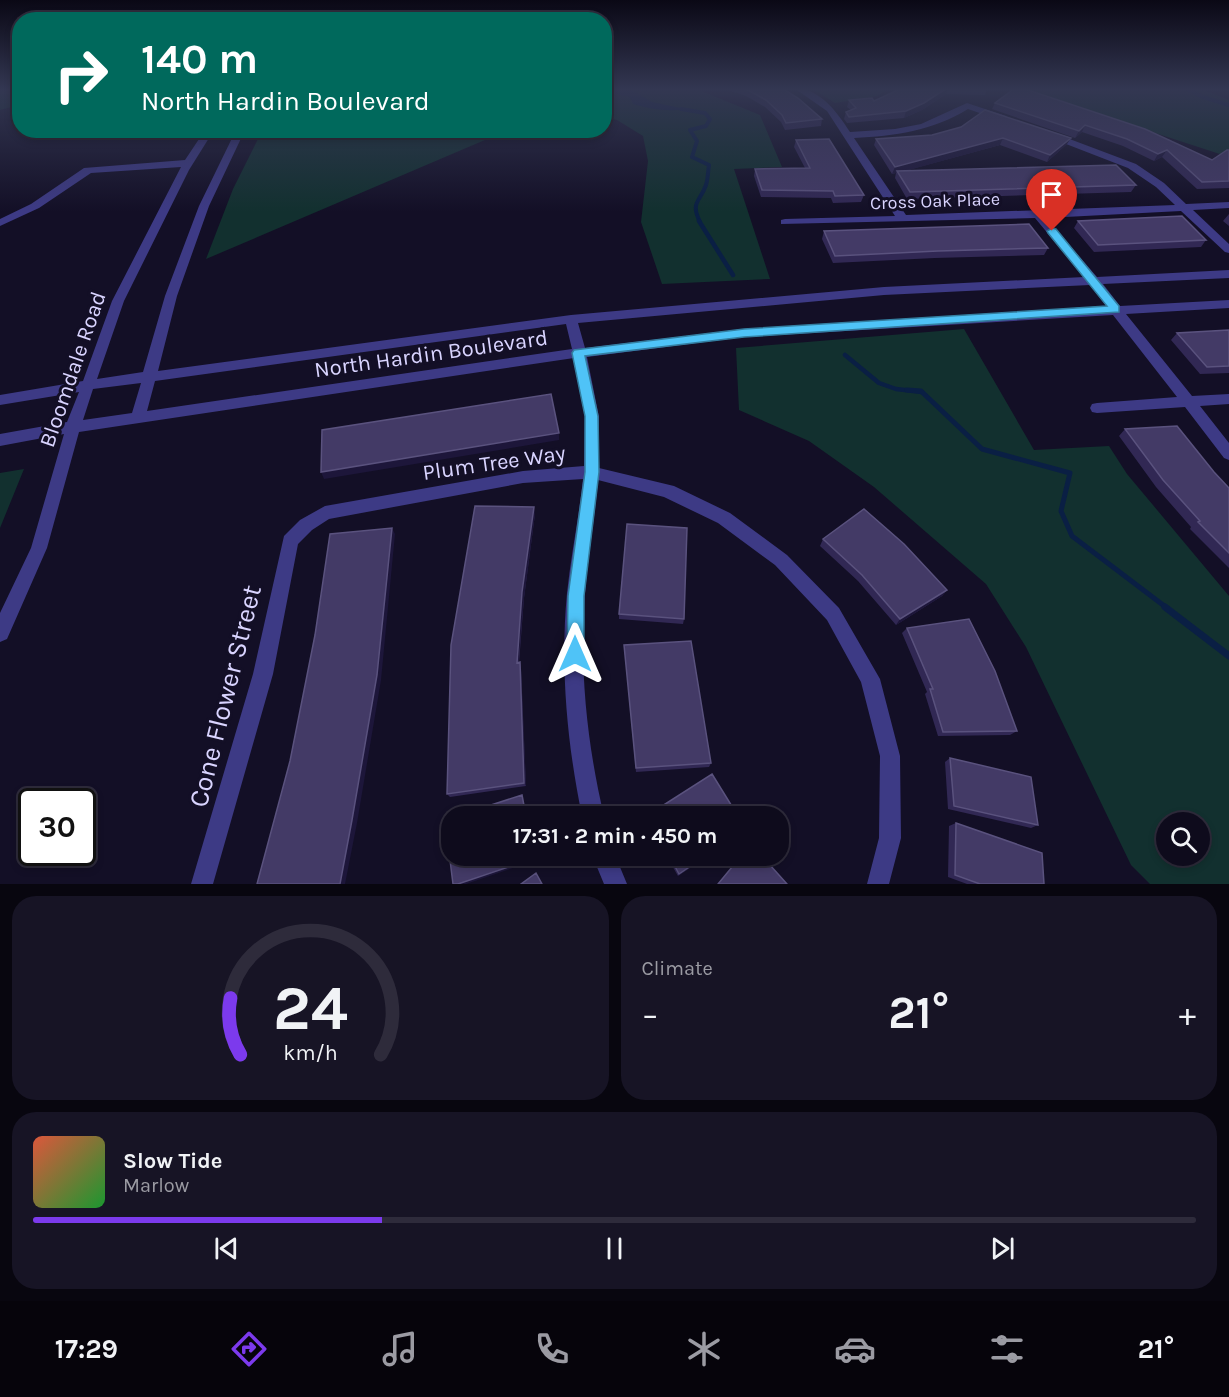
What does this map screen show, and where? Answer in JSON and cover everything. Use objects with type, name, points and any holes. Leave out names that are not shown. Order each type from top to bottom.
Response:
[{"type":"street","points":[[843,129],[902,218]]},
{"type":"street","points":[[847,135],[902,133],[916,129]]},
{"type":"street","points":[[1043,132],[1132,166],[1160,185],[1229,250]]},
{"type":"street","name":"Bloomdale Road","points":[[0,633],[39,548],[73,427],[118,301],[189,163],[205,138]]},
{"type":"street","points":[[138,418],[171,296],[204,207],[237,138]]},
{"type":"street","points":[[0,222],[35,206],[88,170],[189,163]]},
{"type":"street","name":"Cross Oak Place","points":[[785,222],[1038,215],[1229,205]]},
{"type":"street","points":[[1038,215],[1094,281],[1185,401],[1229,454]]},
{"type":"street","name":"North Hardin Boulevard","points":[[0,400],[88,385],[571,319],[884,291],[1229,274]]},
{"type":"street","name":"North Hardin Boulevard","points":[[0,440],[73,427],[578,353],[744,333],[1115,309],[1229,304]]},
{"type":"street","points":[[571,319],[592,416],[592,472],[576,596],[575,673],[585,783],[591,806]]},
{"type":"street","points":[[1097,408],[1229,399]]},
{"type":"street","name":"Plum Tree Way","points":[[306,525],[325,513],[523,477],[592,472],[668,491],[724,518],[781,560],[832,614],[870,679],[890,756],[890,838],[878,884]]},
{"type":"street","name":"Cone Flower Street","points":[[202,884],[263,674],[290,541],[306,525]]},
{"type":"street","points":[[608,866],[616,884]]},
{"type":"green space","points":[[632,129],[766,129],[782,167],[734,169],[770,279],[662,284],[641,222],[648,161],[643,136]]},
{"type":"green space","points":[[1144,129],[1229,129],[1229,157]]},
{"type":"green space","points":[[258,138],[490,138],[206,259],[233,189]]},
{"type":"green space","points":[[964,329],[1034,450],[1109,446],[1127,474],[1229,596],[1229,884],[1150,884],[1131,865],[1026,647],[986,584],[874,487],[809,441],[739,410],[736,348]]},
{"type":"green space","points":[[24,469],[0,528],[0,473]]},
{"type":"building","points":[[953,129],[1044,129],[1071,138],[1050,155],[1003,138],[895,167],[876,139],[932,135]]},
{"type":"building","points":[[1098,129],[1146,129],[1212,160],[1229,150],[1229,181],[1202,182],[1167,150],[1158,154],[1127,139]]},
{"type":"building","points":[[829,139],[864,195],[835,196],[833,191],[762,190],[755,169],[810,168],[796,140]]},
{"type":"building","points":[[1116,165],[1136,185],[910,192],[897,171]]},
{"type":"building","points":[[1182,216],[1206,240],[1098,245],[1078,221]]},
{"type":"building","points":[[1029,224],[1048,248],[835,256],[824,231]]},
{"type":"building","points":[[1229,330],[1229,366],[1207,367],[1177,333]]},
{"type":"building","points":[[551,394],[559,433],[321,472],[322,430]]},
{"type":"building","points":[[1177,426],[1229,488],[1229,553],[1198,522],[1200,521],[1163,480],[1125,429]]},
{"type":"building","points":[[475,506],[534,507],[522,592],[517,663],[520,662],[524,783],[447,794],[451,645]]},
{"type":"building","points":[[864,509],[904,544],[947,590],[900,619],[862,575],[823,539]]},
{"type":"building","points":[[627,524],[687,528],[684,619],[619,614]]},
{"type":"building","points":[[392,528],[377,675],[340,884],[257,884],[290,761],[315,635],[330,534]]},
{"type":"building","points":[[969,619],[995,671],[1017,731],[943,732],[930,689],[933,689],[907,628]]},
{"type":"building","points":[[691,641],[711,763],[636,768],[624,645]]},
{"type":"building","points":[[950,758],[1031,777],[1038,825],[954,806]]},
{"type":"building","points":[[712,774],[732,806],[662,806]]},
{"type":"building","points":[[522,795],[524,806],[488,806]]},
{"type":"building","points":[[956,823],[1042,853],[1044,884],[980,884],[955,875]]},
{"type":"building","points":[[451,866],[511,866],[458,884],[453,884]]},
{"type":"building","points":[[675,866],[691,866],[679,874]]},
{"type":"building","points":[[733,866],[771,866],[787,884],[718,884]]},
{"type":"building","points":[[536,873],[542,884],[521,884]]},
{"type":"waterway","points":[[693,129],[690,130],[697,141],[692,157],[709,165],[706,185],[696,206],[700,222]]},
{"type":"waterway","points":[[699,221],[733,275]]},
{"type":"waterway","points":[[845,355],[879,383],[896,389],[922,392]]},
{"type":"waterway","points":[[907,390],[921,391],[982,449],[1070,473],[1061,511],[1072,536],[1167,608]]},
{"type":"waterway","points":[[1165,607],[1229,656]]},
{"type":"route","points":[[575,654],[576,596],[592,472],[592,416],[578,353],[744,333],[1115,309],[1052,231]]}]
